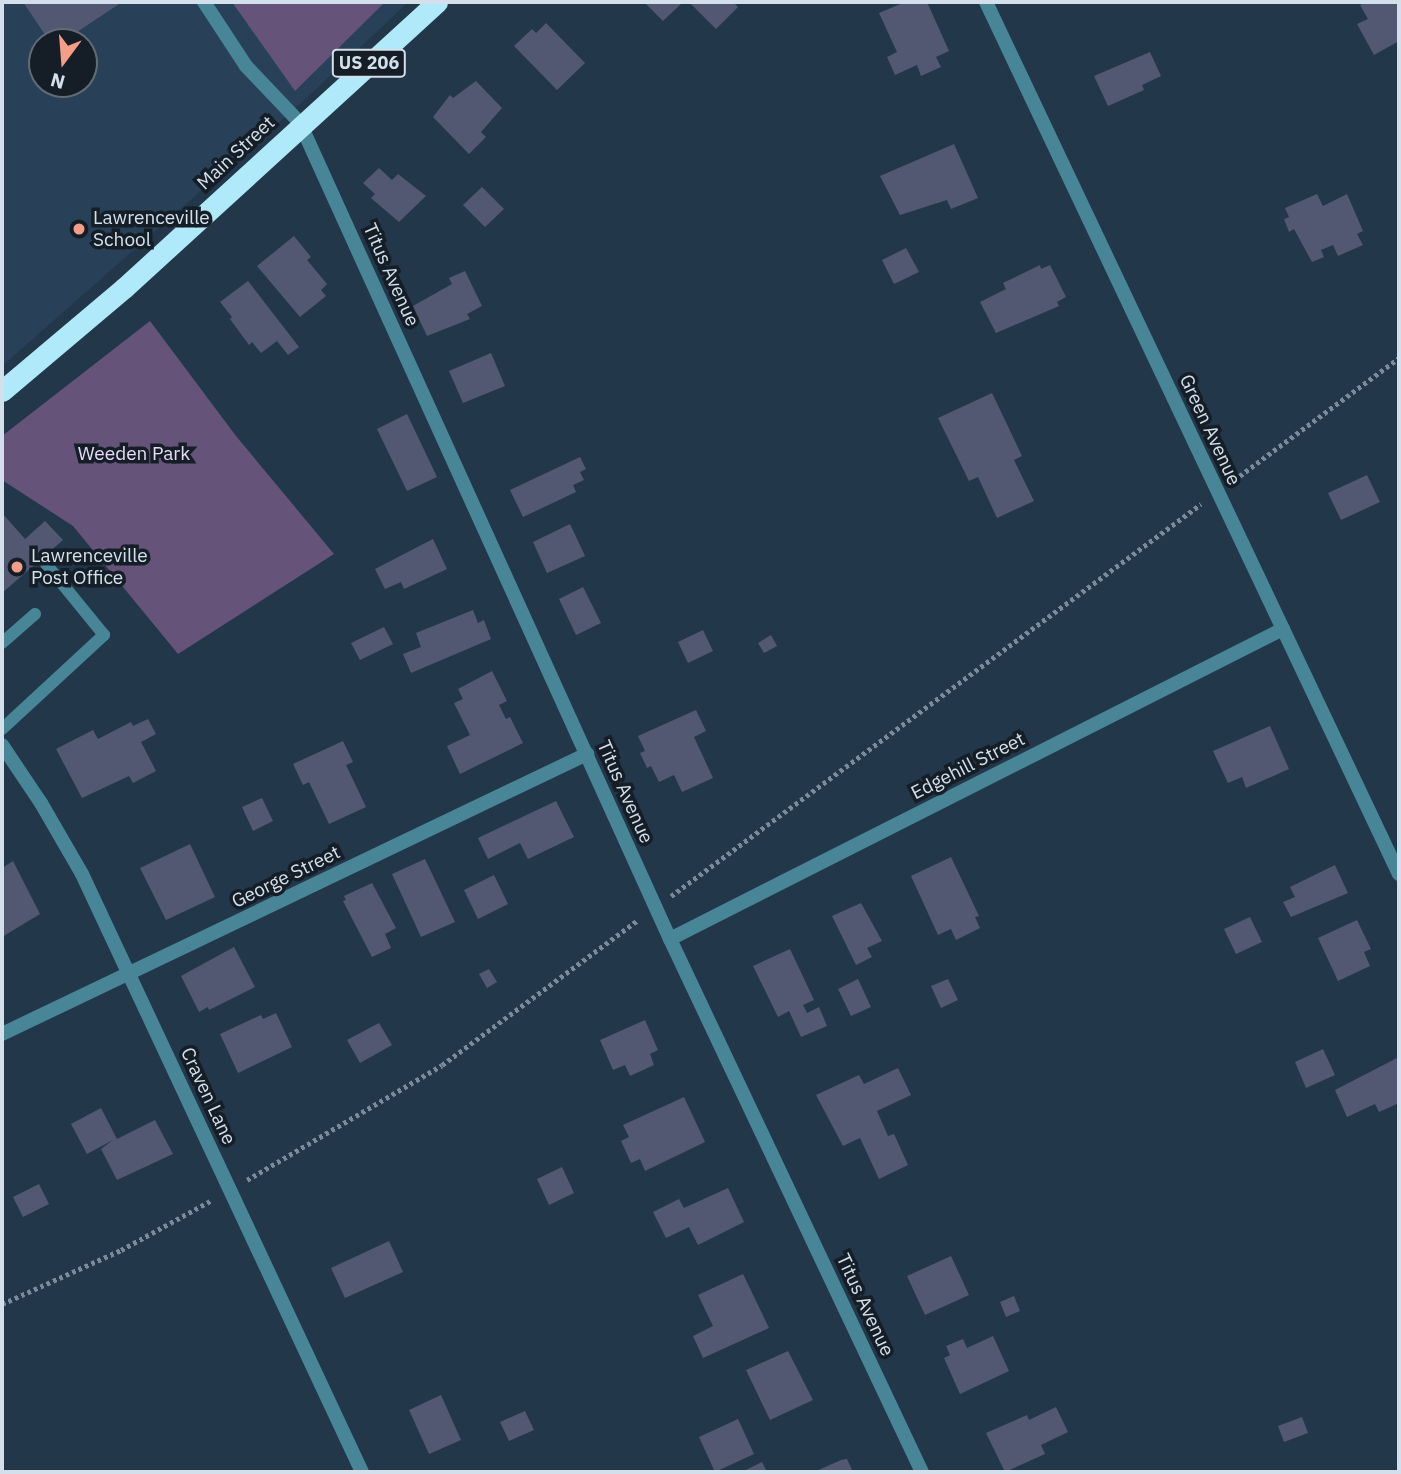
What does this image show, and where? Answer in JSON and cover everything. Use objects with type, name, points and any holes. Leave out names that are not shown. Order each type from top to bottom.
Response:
[{"type":"highway","name":"Main Street","points":[[2,391],[124,288],[300,123],[436,2]]},
{"type":"street","name":"Titus Avenue","points":[[204,2],[246,66],[300,123],[670,939],[922,1472]]},
{"type":"street","name":"Green Avenue","points":[[986,2],[1399,874]]},
{"type":"street","name":"Edgehill Street","points":[[670,939],[1283,629]]},
{"type":"street","name":"Craven Lane","points":[[2,744],[41,803],[82,874],[362,1472]]},
{"type":"street","name":"George Street","points":[[2,1034],[587,754]]},
{"type":"lane","points":[[2,729],[104,635],[46,565]]},
{"type":"lane","points":[[2,643],[36,614]]},
{"type":"path","points":[[2,1304],[121,1250],[443,1065],[1399,358]]},
{"type":"shaded area","name":"Lawrenceville School","points":[[2,2],[408,2],[312,93],[2,366]]},
{"type":"green space","points":[[232,2],[385,2],[295,91]]},
{"type":"green space","name":"Weeden Park","points":[[150,321],[236,436],[334,554],[178,654],[73,526],[2,480],[2,436]]},
{"type":"building","points":[[23,2],[122,2],[83,28],[41,28]]},
{"type":"building","points":[[644,2],[683,2],[663,21]]},
{"type":"building","points":[[689,2],[733,2],[738,7],[716,29]]},
{"type":"building","points":[[905,2],[927,2],[949,51],[936,57],[941,67],[921,76],[917,65],[895,75],[887,57],[897,52],[879,13]]},
{"type":"building","points":[[1366,2],[1399,2],[1399,41],[1374,55],[1357,24],[1368,19],[1360,5]]},
{"type":"building","points":[[546,23],[585,63],[557,90],[514,46],[532,29],[536,33]]},
{"type":"building","points":[[1150,52],[1161,76],[1142,85],[1144,90],[1108,106],[1094,76]]},
{"type":"building","points":[[476,81],[502,108],[481,132],[486,137],[469,154],[433,117],[450,95],[453,98]]},
{"type":"building","points":[[954,144],[978,198],[951,209],[947,200],[900,215],[880,176]]},
{"type":"building","points":[[379,168],[392,180],[398,174],[426,196],[399,222],[371,198],[375,194],[363,183]]},
{"type":"building","points":[[482,187],[504,209],[485,227],[463,205]]},
{"type":"building","points":[[1317,194],[1323,206],[1347,194],[1363,231],[1357,234],[1363,245],[1338,256],[1333,245],[1321,250],[1324,257],[1312,262],[1294,229],[1289,232],[1284,219],[1289,217],[1285,208]]},
{"type":"building","points":[[294,236],[311,257],[307,260],[327,284],[321,290],[326,296],[300,317],[257,266]]},
{"type":"building","points":[[906,248],[919,272],[894,284],[882,260]]},
{"type":"building","points":[[1040,265],[1041,269],[1050,265],[1066,297],[1057,302],[1059,306],[996,333],[980,302],[1006,289],[1003,283]]},
{"type":"building","points":[[465,271],[482,306],[467,314],[470,319],[427,336],[413,306],[452,284],[449,278]]},
{"type":"building","points":[[248,281],[299,347],[288,355],[277,341],[261,353],[252,342],[249,345],[220,302]]},
{"type":"building","points":[[491,353],[505,386],[463,403],[449,371]]},
{"type":"building","points":[[992,393],[1022,456],[1014,460],[1034,501],[997,518],[978,477],[969,481],[938,418]]},
{"type":"building","points":[[407,414],[437,477],[407,491],[377,429]]},
{"type":"building","points":[[580,457],[586,469],[580,472],[584,480],[573,485],[576,492],[523,517],[510,490]]},
{"type":"building","points":[[1367,475],[1380,502],[1341,520],[1328,493]]},
{"type":"building","name":"Lawrenceville Post Office","points":[[2,513],[25,539],[45,521],[63,540],[2,593]]},
{"type":"building","points":[[570,524],[585,556],[547,573],[533,542]]},
{"type":"building","points":[[433,539],[447,569],[404,589],[401,582],[385,589],[375,569]]},
{"type":"building","points":[[583,587],[601,623],[576,635],[559,599]]},
{"type":"building","points":[[473,610],[478,623],[484,620],[491,639],[411,673],[403,654],[421,647],[416,633]]},
{"type":"building","points":[[384,627],[393,644],[360,660],[351,643]]},
{"type":"building","points":[[703,630],[713,651],[688,663],[678,642]]},
{"type":"building","points":[[771,635],[777,646],[764,653],[758,643]]},
{"type":"building","points":[[492,671],[507,701],[499,705],[506,719],[510,717],[523,743],[460,774],[447,746],[470,735],[454,703],[463,699],[458,689]]},
{"type":"building","points":[[696,710],[706,731],[694,737],[713,778],[682,792],[674,775],[659,782],[651,766],[647,768],[640,753],[645,751],[638,736]]},
{"type":"building","points":[[148,719],[156,734],[141,742],[156,771],[133,783],[129,776],[82,798],[56,749],[93,730],[98,739],[131,722],[133,726]]},
{"type":"building","points":[[1270,726],[1289,769],[1246,788],[1242,777],[1228,783],[1213,751]]},
{"type":"building","points":[[343,741],[353,762],[346,765],[366,807],[329,824],[309,782],[303,785],[293,764]]},
{"type":"building","points":[[262,798],[273,821],[253,831],[242,807]]},
{"type":"building","points":[[556,801],[574,837],[528,859],[520,843],[488,859],[478,838]]},
{"type":"building","points":[[190,844],[215,897],[166,920],[140,868]]},
{"type":"building","points":[[951,857],[979,916],[975,917],[980,928],[956,940],[951,929],[938,935],[911,876]]},
{"type":"building","points":[[425,859],[455,922],[421,937],[392,874]]},
{"type":"building","points":[[13,861],[40,914],[2,937],[2,868]]},
{"type":"building","points":[[1335,865],[1348,893],[1291,917],[1283,902],[1295,897],[1290,887]]},
{"type":"building","points":[[494,875],[508,904],[478,919],[464,890]]},
{"type":"building","points":[[372,883],[396,928],[385,934],[391,948],[372,957],[343,901],[346,900],[344,896]]},
{"type":"building","points":[[861,903],[882,941],[867,948],[872,957],[856,965],[832,916]]},
{"type":"building","points":[[1250,917],[1262,942],[1236,954],[1224,929]]},
{"type":"building","points":[[1357,920],[1371,949],[1364,952],[1370,966],[1338,981],[1318,938]]},
{"type":"building","points":[[234,947],[255,987],[209,1010],[208,1007],[199,1012],[181,976]]},
{"type":"building","points":[[790,949],[814,1000],[803,1005],[807,1013],[819,1007],[827,1026],[801,1037],[789,1011],[778,1017],[753,966]]},
{"type":"building","points":[[489,969],[497,982],[487,988],[479,974]]},
{"type":"building","points":[[858,979],[871,1007],[851,1016],[838,989]]},
{"type":"building","points":[[948,979],[958,1000],[941,1008],[931,986]]},
{"type":"building","points":[[276,1013],[292,1047],[238,1073],[220,1034],[261,1015],[263,1019]]},
{"type":"building","points":[[645,1020],[658,1050],[650,1054],[654,1065],[630,1076],[625,1065],[613,1070],[600,1040]]},
{"type":"building","points":[[379,1023],[392,1045],[360,1063],[347,1040]]},
{"type":"building","points":[[1323,1049],[1335,1075],[1306,1088],[1295,1062]]},
{"type":"building","points":[[1397,1058],[1399,1103],[1379,1112],[1375,1104],[1347,1117],[1335,1090]]},
{"type":"building","points":[[898,1068],[911,1095],[877,1111],[888,1136],[894,1134],[908,1165],[879,1179],[860,1138],[843,1146],[816,1095],[859,1075],[864,1084]]},
{"type":"building","points":[[684,1097],[705,1142],[645,1171],[640,1159],[631,1163],[621,1141],[629,1137],[623,1125]]},
{"type":"building","points":[[101,1108],[117,1139],[155,1120],[173,1154],[117,1180],[101,1149],[113,1140],[87,1154],[71,1124]]},
{"type":"building","points":[[562,1167],[574,1193],[549,1205],[537,1179]]},
{"type":"building","points":[[39,1184],[49,1204],[23,1217],[13,1197]]},
{"type":"building","points":[[728,1188],[744,1222],[698,1245],[689,1227],[666,1238],[653,1212],[679,1199],[684,1208]]},
{"type":"building","points":[[389,1241],[403,1272],[345,1298],[331,1268]]},
{"type":"building","points":[[951,1256],[969,1295],[925,1315],[907,1276]]},
{"type":"building","points":[[743,1274],[769,1328],[703,1358],[693,1336],[713,1326],[698,1295]]},
{"type":"building","points":[[1014,1296],[1020,1311],[1006,1317],[1000,1302]]},
{"type":"building","points":[[993,1336],[1009,1371],[960,1394],[944,1358],[950,1355],[946,1346],[963,1339],[967,1348]]},
{"type":"building","points":[[788,1351],[813,1400],[770,1420],[746,1370]]},
{"type":"building","points":[[441,1395],[461,1440],[429,1454],[409,1410]]},
{"type":"building","points":[[1056,1407],[1068,1432],[1041,1445],[1045,1454],[1005,1472],[986,1433],[1027,1415],[1029,1420]]},
{"type":"building","points":[[525,1411],[534,1430],[509,1441],[500,1422]]},
{"type":"building","points":[[1302,1417],[1308,1433],[1284,1442],[1278,1426]]},
{"type":"building","points":[[738,1419],[754,1454],[715,1472],[699,1437]]},
{"type":"building","points":[[847,1459],[853,1472],[814,1472],[841,1460]]},
{"type":"building","points":[[762,1462],[767,1472],[742,1472]]},
{"type":"place","name":"Lawrenceville School","points":[[79,229]]},
{"type":"place","name":"Lawrenceville Post Office","points":[[17,567]]}]
